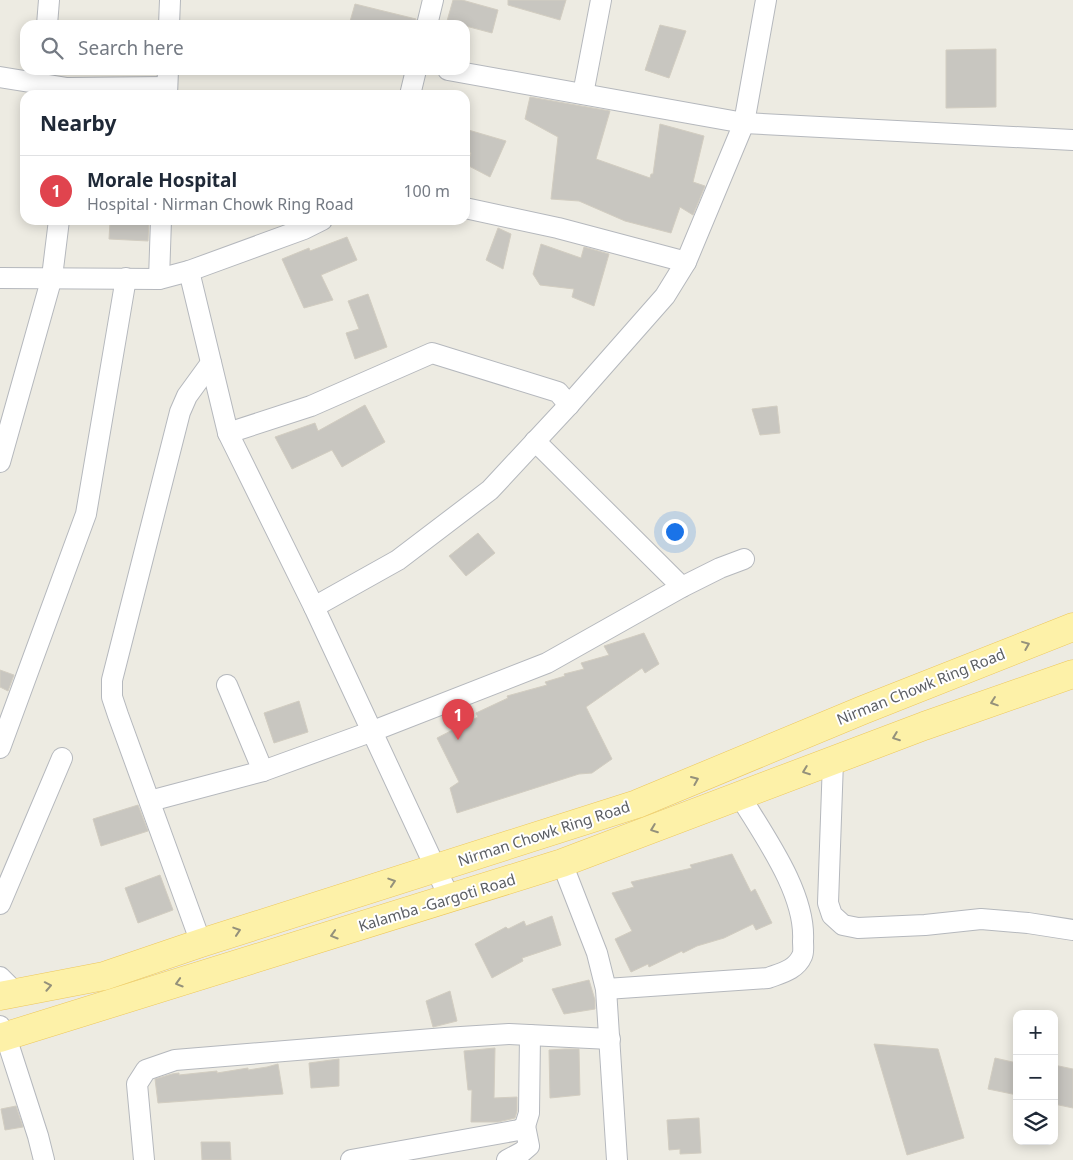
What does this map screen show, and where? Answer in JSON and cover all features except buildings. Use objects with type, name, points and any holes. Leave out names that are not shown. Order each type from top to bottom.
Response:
[{"type":"main road","name":"Nirman Chowk Ring Road","points":[[5,988],[104,976],[201,942],[637,804],[862,710],[1073,627]]},
{"type":"main road","name":"Kalamba -Gargoti Road","points":[[2,1033],[450,899],[562,863],[924,726],[1073,674]]},
{"type":"street","points":[[47,20],[49,0]]},
{"type":"street","points":[[169,20],[170,0]]},
{"type":"street","points":[[428,20],[433,0]]},
{"type":"street","points":[[583,94],[601,0]]},
{"type":"street","points":[[314,607],[405,554],[490,490],[569,405],[665,296],[686,262],[744,123],[766,0]]},
{"type":"street","points":[[470,74],[744,123],[1073,140]]},
{"type":"street","points":[[411,90],[415,75]]},
{"type":"street","points":[[0,77],[43,77],[72,90]]},
{"type":"street","points":[[99,90],[167,84]]},
{"type":"street","points":[[470,209],[558,228],[686,262]]},
{"type":"street","points":[[0,462],[52,278],[58,225]]},
{"type":"street","points":[[159,279],[161,225]]},
{"type":"street","points":[[0,278],[159,279],[189,271],[312,225]]},
{"type":"street","points":[[189,271],[228,433],[314,607],[450,899]]},
{"type":"street","points":[[0,748],[86,514],[126,278]]},
{"type":"street","points":[[228,433],[311,406],[432,353],[558,392],[569,405]]},
{"type":"street","points":[[201,942],[171,865],[112,697],[112,680],[180,412],[187,396],[211,363]]},
{"type":"street","points":[[535,441],[682,587]]},
{"type":"street","points":[[150,801],[263,771],[373,731],[548,663],[682,587],[720,568],[744,559]]},
{"type":"street","points":[[227,685],[263,771]]},
{"type":"street","points":[[0,904],[62,758]]},
{"type":"street","points":[[833,761],[828,903],[832,915],[850,926],[924,925],[981,919],[1028,923],[1073,930]]},
{"type":"street","points":[[606,990],[768,978],[791,970],[802,956],[804,929],[799,903],[775,854],[740,796]]},
{"type":"street","points":[[562,863],[597,953],[606,990],[617,1160]]},
{"type":"street","points":[[2,1033],[38,1136],[44,1160]]},
{"type":"street","points":[[144,1160],[137,1084],[146,1070],[175,1060],[436,1038],[509,1034],[610,1039]]},
{"type":"street","points":[[507,1160],[529,1146],[526,1126],[529,1113],[530,1035]]},
{"type":"street","points":[[351,1160],[519,1130],[526,1126]]},
{"type":"place","name":"Morale Hospital","points":[[458,740]]}]
